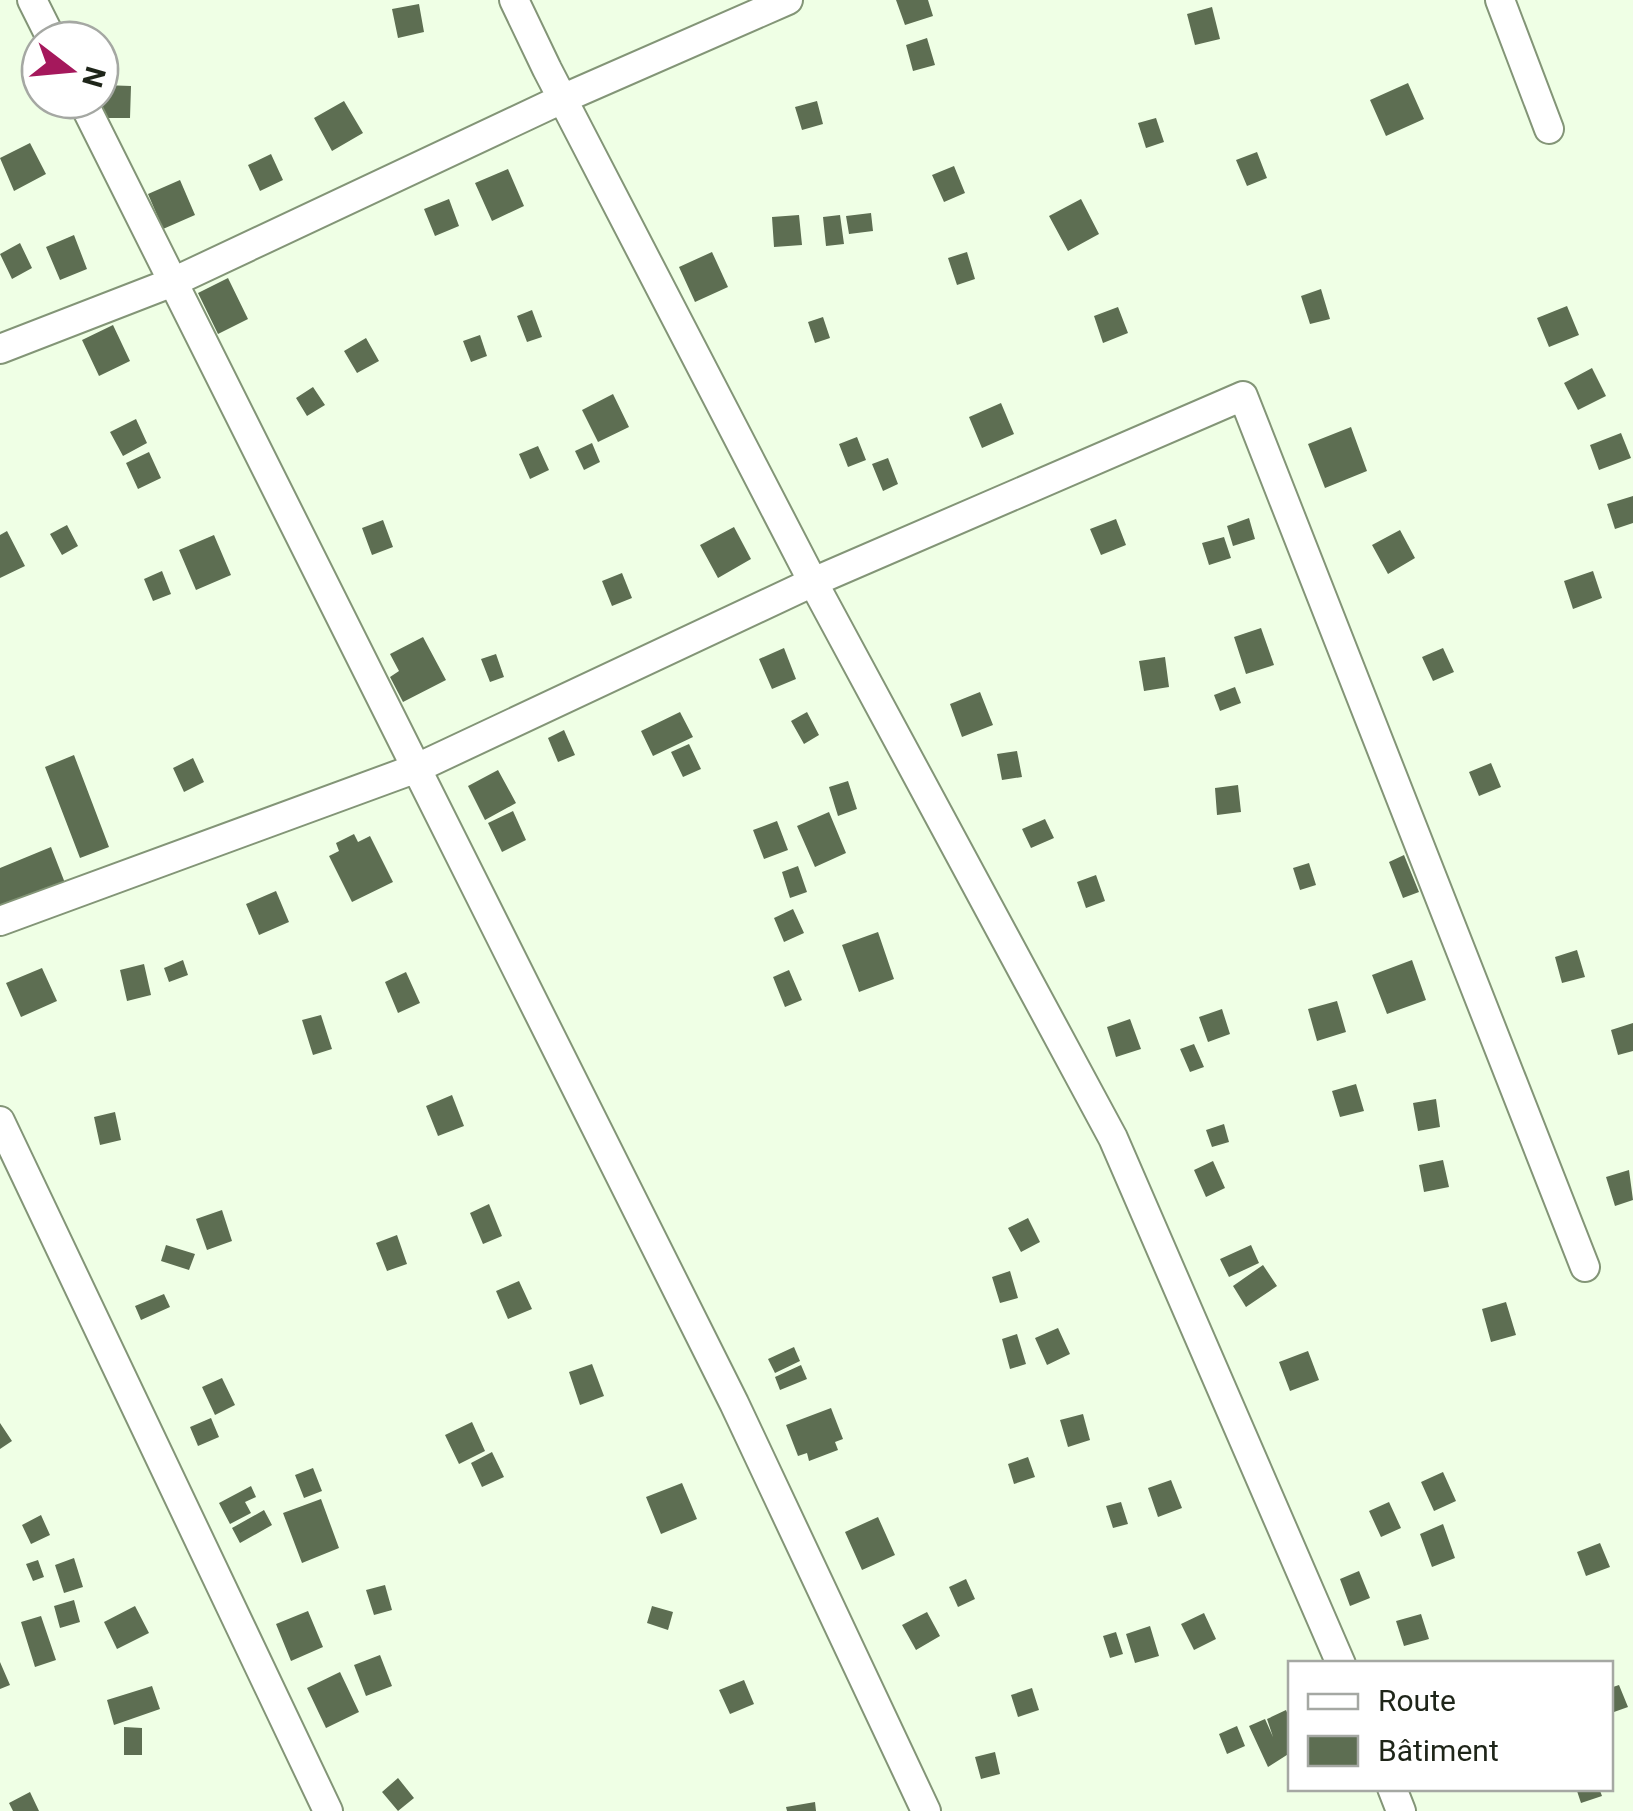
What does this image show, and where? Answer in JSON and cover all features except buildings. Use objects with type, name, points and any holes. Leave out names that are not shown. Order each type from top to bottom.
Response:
[{"type":"street","points":[[514,0],[813,582],[1112,1138],[1340,1661]]},
{"type":"street","points":[[0,349],[174,282],[562,99],[788,0]]},
{"type":"street","points":[[1500,0],[1549,129]]},
{"type":"street","points":[[92,120],[734,1403],[926,1811]]},
{"type":"street","points":[[0,922],[416,768],[813,582],[1243,396],[1584,1267]]},
{"type":"street","points":[[0,1122],[328,1811]]}]
